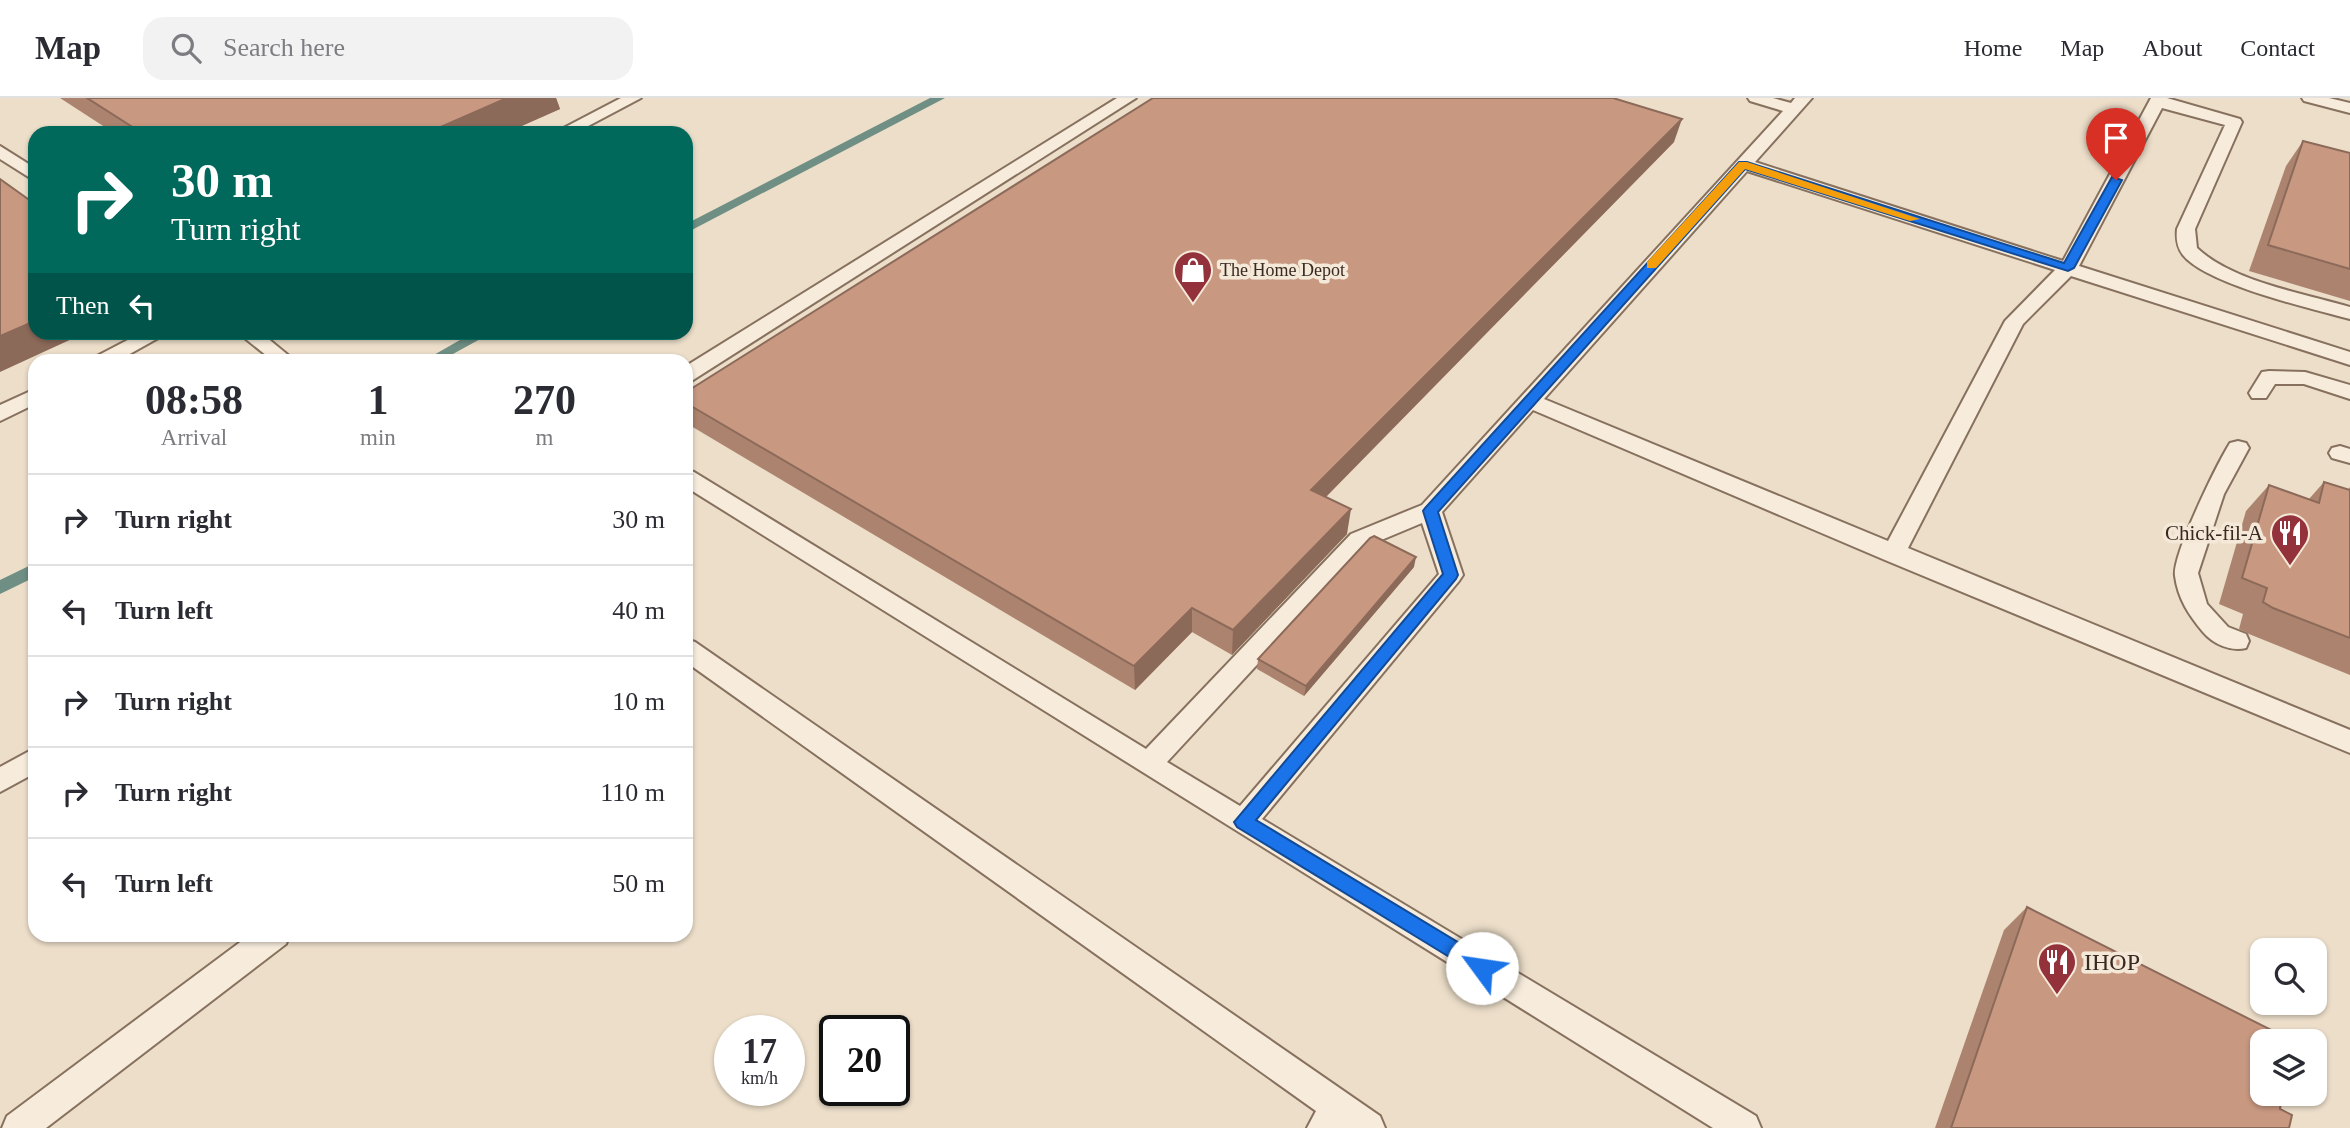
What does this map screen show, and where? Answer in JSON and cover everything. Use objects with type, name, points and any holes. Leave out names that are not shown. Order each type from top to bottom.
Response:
[{"type":"lane","points":[[576,126],[633,98]]},
{"type":"lane","points":[[693,371],[1128,98]]},
{"type":"lane","points":[[1756,98],[1799,104]]},
{"type":"lane","points":[[2310,98],[2350,108]]},
{"type":"lane","points":[[1893,554],[2015,321],[2068,268],[2158,100],[2234,122],[2186,229],[2185,240],[2191,254],[2224,274],[2350,313]]},
{"type":"lane","points":[[1148,764],[1359,540],[1430,511],[1799,104]]},
{"type":"lane","points":[[0,151],[28,171]]},
{"type":"lane","points":[[1743,164],[2350,359]]},
{"type":"lane","points":[[116,354],[143,340]]},
{"type":"lane","points":[[258,340],[276,354]]},
{"type":"lane","points":[[2259,393],[2269,377],[2305,378],[2350,392]]},
{"type":"lane","points":[[0,414],[28,400]]},
{"type":"lane","points":[[1528,400],[1893,554],[2350,741]]},
{"type":"lane","points":[[2237,641],[2220,634],[2196,607],[2186,573],[2213,494],[2238,448]]},
{"type":"lane","points":[[693,481],[1148,764],[1744,1128]]},
{"type":"lane","points":[[1243,822],[1451,575],[1430,511]]},
{"type":"lane","points":[[693,654],[1331,1118],[1368,1128]]},
{"type":"lane","points":[[0,781],[28,763]]},
{"type":"lane","points":[[19,1128],[264,942]]},
{"type":"building","points":[[87,98],[507,98],[443,126],[131,126]]},
{"type":"building","name":"The Home Depot","points":[[1153,98],[1613,98],[1682,119],[1311,490],[1351,509],[1233,630],[1192,608],[1134,666],[693,407],[693,388]]},
{"type":"building","points":[[2303,141],[2350,153],[2350,269],[2268,245]]},
{"type":"building","points":[[0,179],[28,199],[28,324],[0,336]]},
{"type":"building","name":"Chick-fil-A","points":[[2324,482],[2350,490],[2350,638],[2273,608],[2263,602],[2267,588],[2242,578],[2269,485],[2319,503]]},
{"type":"building","points":[[1374,536],[1416,557],[1306,686],[1258,659],[1370,538]]},
{"type":"building","name":"IHOP","points":[[2027,907],[2269,1029],[2250,1029],[2250,1106],[2280,1106],[2280,1109],[2292,1115],[2289,1128],[1951,1128]]},
{"type":"waterway","points":[[693,225],[939,98]]},
{"type":"waterway","points":[[444,354],[471,340]]},
{"type":"waterway","points":[[0,588],[28,573]]},
{"type":"slow traffic","points":[[1651,265],[1743,164],[1914,219]]},
{"type":"place","name":"The Home Depot","points":[[1193,304]]},
{"type":"place","name":"Chick-fil-A","points":[[2290,567]]},
{"type":"place","name":"IHOP","points":[[2057,996]]},
{"type":"route","points":[[1482,968],[1243,822],[1451,575],[1430,511],[1743,164],[2068,268],[2116,180]]}]
